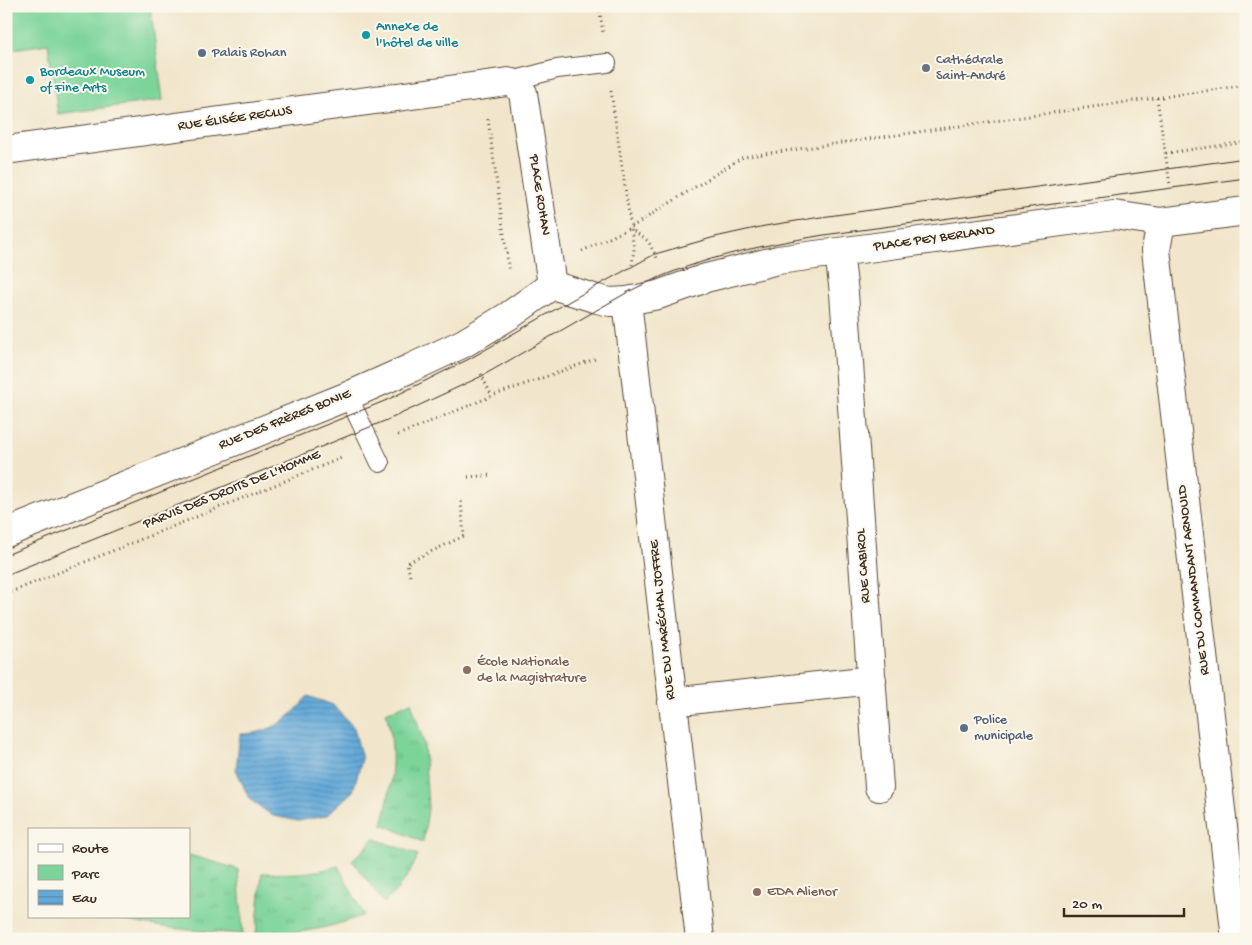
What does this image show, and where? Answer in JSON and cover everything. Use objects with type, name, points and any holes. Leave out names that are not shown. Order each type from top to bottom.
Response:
[{"type":"street","name":"PLACE ROHAN","points":[[485,85],[516,84],[523,93],[550,273]]},
{"type":"street","name":"RUE ÉLISÉE RECLUS","points":[[6,150],[485,85]]},
{"type":"street","name":"PLACE PEY BERLAND","points":[[627,301],[658,296],[706,278],[778,260],[1114,214],[1168,222],[1246,211]]},
{"type":"street","name":"RUE DU COMMANDANT ARNOULD","points":[[1168,222],[1156,250],[1236,939]]},
{"type":"street","name":"RUE CABIROL","points":[[839,252],[844,293],[879,787]]},
{"type":"street","points":[[550,273],[597,300],[610,302],[627,301]]},
{"type":"street","name":"RUE DES FRÈRES BONIE","points":[[6,533],[348,396],[464,343],[510,315],[550,273]]},
{"type":"street","name":"RUE DU MARÉCHAL JOFFRE","points":[[627,301],[700,939]]},
{"type":"street","points":[[672,702],[872,680]]},
{"type":"lane","points":[[485,85],[557,68],[607,62]]},
{"type":"lane","points":[[348,396],[380,463]]},
{"type":"path","points":[[599,6],[630,228]]},
{"type":"path","points":[[485,85],[510,271],[508,279]]},
{"type":"path","points":[[550,273],[574,255],[630,228],[743,157],[1246,85]]},
{"type":"path","points":[[1157,98],[1166,153],[1168,222]]},
{"type":"path","points":[[1166,153],[1246,142]]},
{"type":"path","points":[[464,343],[492,396]]},
{"type":"path","name":"PARVIS DES DROITS DE L'HOMME","points":[[6,594],[492,396],[596,358],[633,354]]},
{"type":"path","points":[[468,477],[491,475]]},
{"type":"path","points":[[410,576],[407,563],[464,536],[461,501]]},
{"type":"green space","points":[[6,6],[150,6],[163,100],[58,114],[48,44],[6,50]]},
{"type":"green space","points":[[411,702],[424,743],[428,809],[423,842],[382,824],[391,783],[392,769],[391,741],[386,713]]},
{"type":"green space","points":[[373,838],[418,855],[404,881],[384,903],[352,860],[367,847]]},
{"type":"green space","points":[[190,855],[238,869],[243,934],[191,930],[114,918],[190,918]]},
{"type":"green space","points":[[338,866],[364,915],[311,930],[256,934],[262,873],[300,873]]},
{"type":"water","points":[[308,696],[333,705],[354,728],[362,759],[353,791],[326,816],[298,821],[273,816],[249,799],[236,769],[240,734],[261,731],[279,724],[294,712]]},
{"type":"tram line","points":[[6,555],[387,400],[471,358],[655,254],[715,237],[765,226],[1246,158]]},
{"type":"tram line","points":[[6,575],[392,418],[482,376],[628,292],[699,263],[772,244],[824,235],[1246,178]]},
{"type":"place","name":"Annexe de l'hôtel de ville","points":[[366,35]]},
{"type":"place","name":"Palais Rohan","points":[[202,53]]},
{"type":"place","name":"Cathédrale Saint-André","points":[[926,68]]},
{"type":"place","name":"Bordeaux Museum of Fine Arts","points":[[30,80]]},
{"type":"place","name":"École Nationale de la Magistrature","points":[[467,670]]},
{"type":"place","name":"Police municipale","points":[[964,728]]},
{"type":"place","name":"EDA Alienor","points":[[757,892]]}]
